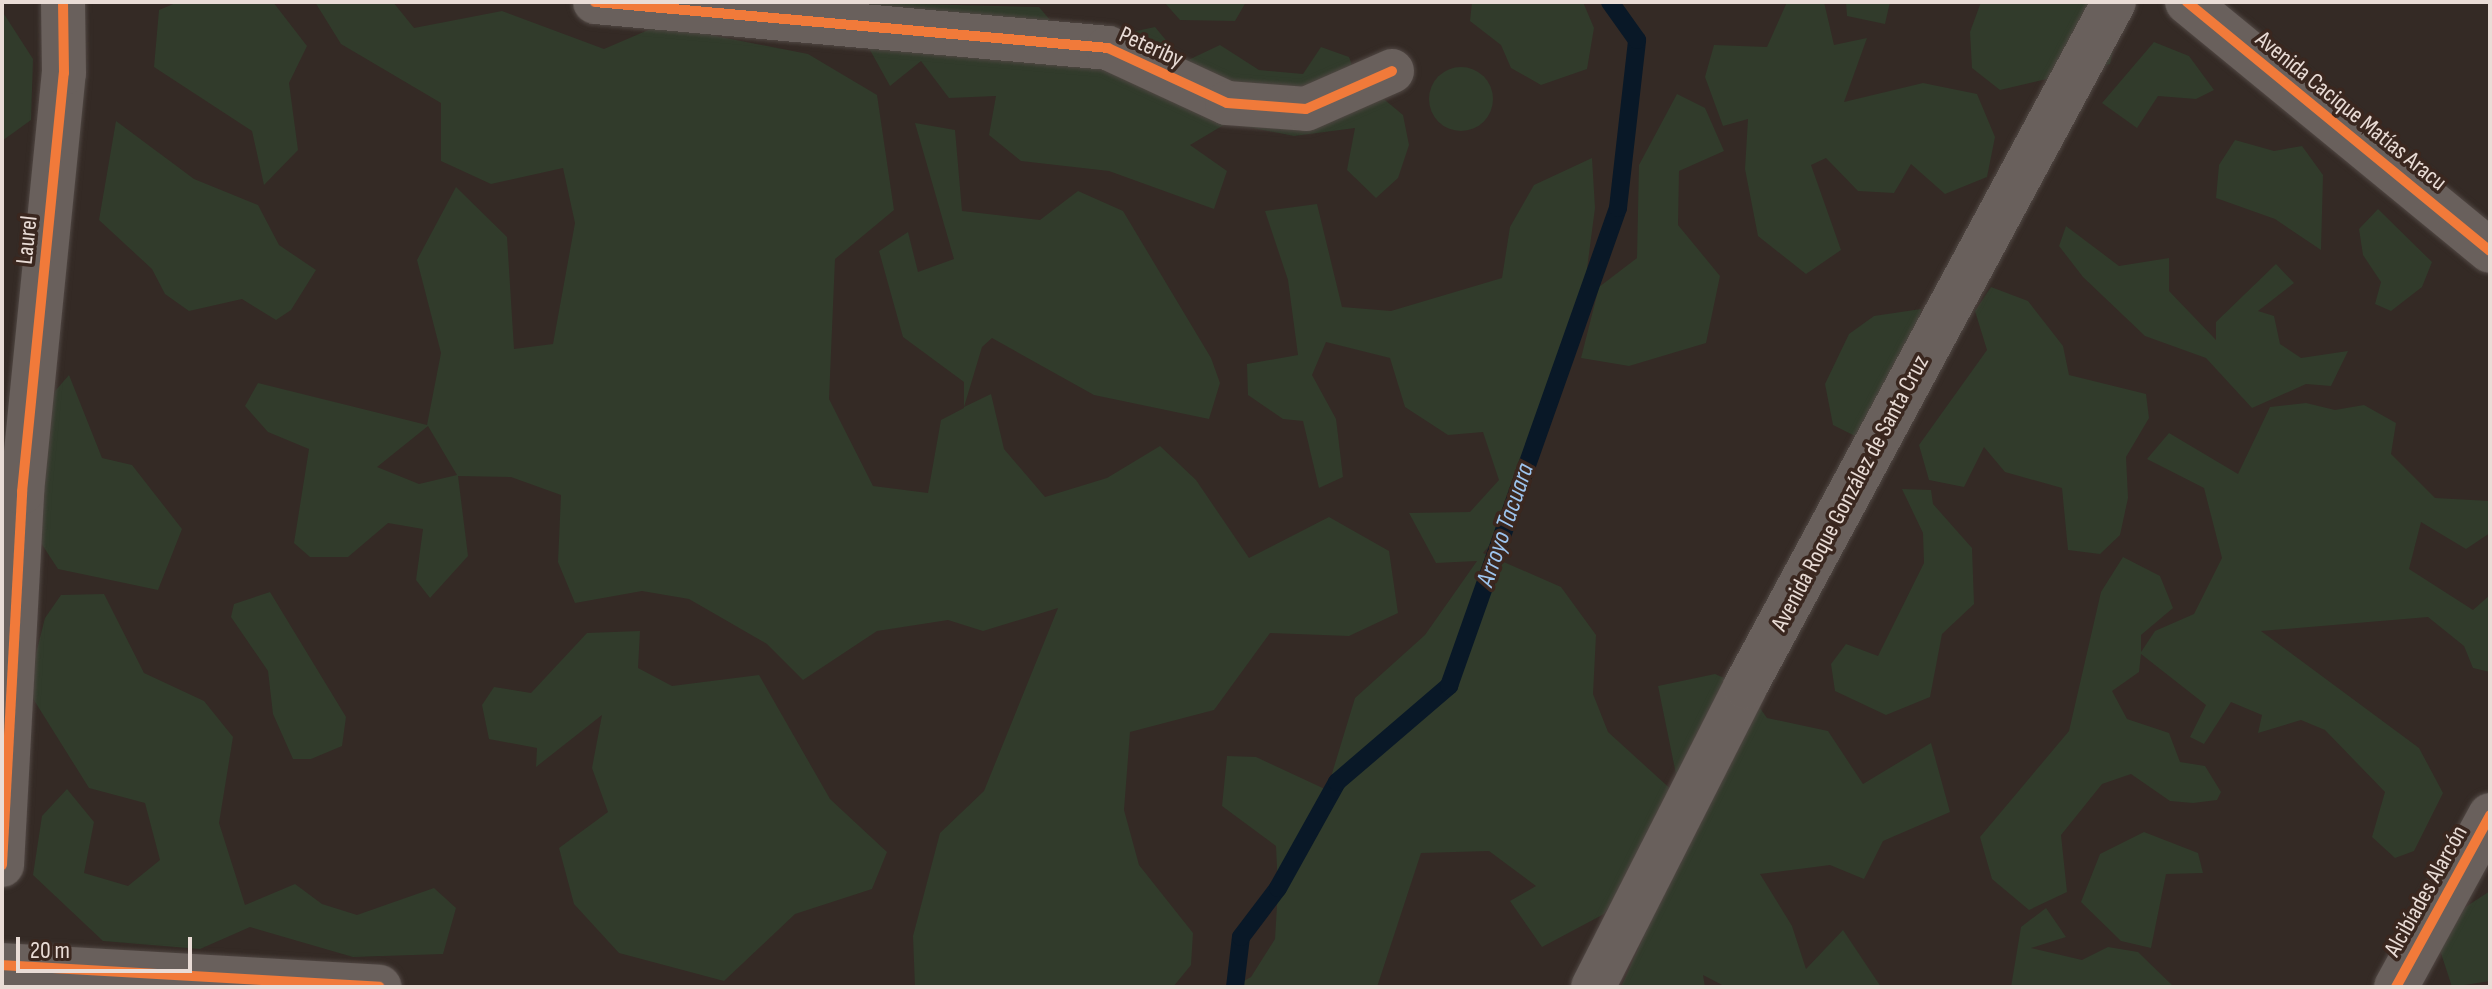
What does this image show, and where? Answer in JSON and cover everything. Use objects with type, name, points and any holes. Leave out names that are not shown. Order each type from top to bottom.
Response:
[{"type":"street","name":"Laurel","points":[[2,865],[22,492],[64,73],[63,2]]},
{"type":"street","name":"Peteriby","points":[[595,2],[1108,48],[1227,103],[1306,109],[1392,71]]},
{"type":"street","name":"Avenida Roque González de Santa Cruz","points":[[1593,987],[1745,687],[2114,2]]},
{"type":"street","name":"Avenida Cacique Matías Aracu","points":[[2187,2],[2490,251]]},
{"type":"street","name":"Alcibíades Alarcón","points":[[2396,987],[2490,815]]},
{"type":"street","points":[[2,965],[379,987]]},
{"type":"green space","points":[[178,2],[273,2],[307,46],[289,83],[298,150],[264,185],[252,131],[154,67],[159,10]]},
{"type":"green space","points":[[315,2],[393,2],[414,28],[502,11],[604,49],[660,25],[808,54],[877,95],[894,210],[835,259],[829,399],[873,486],[928,493],[941,420],[991,394],[1004,449],[1045,497],[1107,478],[1160,446],[1196,480],[1249,558],[1329,517],[1389,551],[1398,613],[1349,636],[1270,633],[1214,710],[1130,732],[1124,810],[1139,865],[1193,933],[1191,965],[1173,987],[915,987],[913,936],[940,833],[984,791],[1058,608],[983,631],[948,620],[877,631],[803,680],[767,644],[689,599],[642,591],[575,603],[558,562],[561,495],[511,477],[458,476],[468,556],[430,598],[416,580],[423,529],[388,523],[348,557],[310,557],[294,543],[309,449],[268,432],[245,406],[258,383],[427,425],[441,353],[417,260],[456,187],[507,237],[514,349],[553,344],[575,223],[563,168],[491,184],[441,161],[441,103],[341,44]],"holes":[[[428,426],[457,475],[419,484],[377,467]]]},
{"type":"green space","points":[[830,2],[1039,7],[1071,45],[1155,27],[1184,62],[1220,45],[1259,70],[1303,74],[1321,47],[1349,57],[1356,76],[1403,115],[1409,145],[1398,178],[1376,198],[1347,170],[1355,128],[1294,136],[1227,123],[1190,145],[1227,171],[1214,209],[1109,171],[1021,161],[989,135],[996,96],[949,98],[921,61],[890,86],[865,41]]},
{"type":"green space","points":[[1164,2],[1246,2],[1235,21],[1180,20]]},
{"type":"green space","points":[[1472,2],[1583,2],[1594,28],[1587,69],[1541,85],[1511,68],[1501,45],[1470,21]]},
{"type":"green space","points":[[1787,2],[1824,2],[1834,45],[1867,38],[1844,102],[1923,83],[1977,94],[1995,137],[1987,177],[1945,194],[1911,164],[1894,193],[1858,191],[1826,158],[1811,165],[1841,250],[1806,274],[1758,236],[1745,169],[1748,119],[1723,126],[1705,77],[1714,45],[1767,47]]},
{"type":"green space","points":[[1846,2],[1890,2],[1885,24],[1847,16]]},
{"type":"green space","points":[[1981,2],[2123,2],[2110,64],[2000,90],[1972,68],[1970,32]]},
{"type":"green space","points":[[4,14],[33,59],[31,120],[2,141]]},
{"type":"green space","points":[[2154,42],[2189,56],[2214,90],[2196,99],[2158,96],[2137,128],[2102,103]]},
{"type":"green space","points":[[1461,67],[1484,76],[1493,99],[1484,122],[1461,131],[1438,122],[1429,99],[1438,76]]},
{"type":"green space","points":[[1677,94],[1705,108],[1724,151],[1679,171],[1678,225],[1720,276],[1706,343],[1629,366],[1581,358],[1599,287],[1637,258],[1639,165]]},
{"type":"green space","points":[[116,121],[194,179],[258,205],[279,245],[316,270],[291,310],[276,320],[242,299],[189,311],[165,294],[152,269],[99,220]]},
{"type":"green space","points":[[915,123],[955,130],[962,211],[1040,220],[1078,191],[1123,211],[1211,358],[1220,383],[1209,419],[1094,395],[992,338],[982,347],[964,407],[964,382],[903,337],[879,251],[908,232],[918,272],[954,259]]},
{"type":"green space","points":[[2235,140],[2274,151],[2302,146],[2323,175],[2321,250],[2275,219],[2216,198],[2219,165]]},
{"type":"green space","points":[[1592,158],[1595,208],[1582,307],[1518,512],[1483,553],[1561,587],[1596,635],[1593,694],[1608,732],[1686,803],[1604,914],[1542,947],[1510,901],[1536,886],[1489,851],[1421,853],[1377,987],[1233,987],[1251,977],[1275,939],[1278,888],[1276,846],[1222,806],[1227,756],[1256,757],[1327,790],[1355,698],[1425,635],[1477,561],[1436,563],[1409,513],[1470,512],[1499,480],[1483,432],[1448,435],[1405,407],[1390,358],[1326,342],[1312,375],[1336,419],[1343,477],[1319,488],[1303,421],[1283,419],[1248,395],[1247,364],[1298,355],[1288,280],[1265,211],[1317,204],[1342,307],[1391,311],[1502,278],[1510,227],[1534,185]]},
{"type":"green space","points":[[2378,209],[2432,262],[2422,287],[2391,311],[2375,304],[2381,282],[2363,255],[2359,229]]},
{"type":"green space","points":[[2066,226],[2119,266],[2169,258],[2169,291],[2216,340],[2216,322],[2276,264],[2294,283],[2258,311],[2274,316],[2280,344],[2301,358],[2348,351],[2331,386],[2306,384],[2252,408],[2206,358],[2145,336],[2083,277],[2059,246]]},
{"type":"green space","points":[[1991,287],[2028,301],[2063,346],[2069,375],[2146,394],[2149,418],[2126,457],[2128,498],[2120,535],[2100,554],[2068,550],[2062,488],[2005,472],[1984,447],[1964,487],[1929,480],[1919,445],[1987,350],[1975,311]]},
{"type":"green space","points":[[1921,309],[1905,416],[1881,449],[1833,425],[1825,384],[1849,334],[1874,316]]},
{"type":"green space","points":[[69,375],[102,458],[132,465],[182,529],[158,590],[58,569],[41,543],[29,421]]},
{"type":"green space","points":[[2306,403],[2335,410],[2364,405],[2396,423],[2391,454],[2435,498],[2490,501],[2490,533],[2466,549],[2421,522],[2409,569],[2473,610],[2490,595],[2490,672],[2473,668],[2464,646],[2428,617],[2261,631],[2419,748],[2443,793],[2414,851],[2395,858],[2372,837],[2385,792],[2325,730],[2301,720],[2258,733],[2262,715],[2231,702],[2204,744],[2190,737],[2206,705],[2141,654],[2139,672],[2112,691],[2127,719],[2169,733],[2180,762],[2205,766],[2221,792],[2217,800],[2193,803],[2170,801],[2131,774],[2102,784],[2061,835],[2067,892],[2029,910],[1992,879],[1980,837],[2069,731],[2101,592],[2123,557],[2160,576],[2173,608],[2141,635],[2141,652],[2155,631],[2194,614],[2222,558],[2204,488],[2147,459],[2169,433],[2238,474],[2270,407]]},
{"type":"green space","points":[[1902,489],[1931,490],[1933,504],[1972,548],[1974,604],[1942,634],[1930,697],[1886,715],[1835,691],[1831,664],[1846,644],[1878,656],[1924,563],[1923,533]]},
{"type":"green space","points":[[270,592],[346,717],[342,746],[311,759],[293,759],[273,714],[268,671],[231,617],[234,604]]},
{"type":"green space","points":[[104,594],[144,673],[204,701],[233,737],[219,823],[245,905],[295,884],[322,904],[357,915],[434,888],[456,908],[443,954],[353,957],[250,927],[200,949],[103,941],[33,875],[42,816],[67,789],[94,822],[84,873],[128,886],[160,860],[145,803],[89,788],[27,689],[45,618],[61,595]]},
{"type":"green space","points":[[640,631],[638,668],[672,686],[759,675],[830,799],[887,852],[872,889],[795,914],[724,981],[619,953],[574,904],[559,848],[608,812],[592,768],[602,715],[536,767],[537,748],[489,739],[482,705],[494,687],[531,693],[587,633]]},
{"type":"green space","points":[[1715,674],[1745,687],[1767,718],[1828,731],[1863,784],[1931,743],[1950,812],[1883,841],[1864,879],[1830,865],[1760,874],[1792,926],[1806,969],[1843,930],[1881,987],[1726,987],[1703,975],[1705,987],[1621,987],[1701,809],[1677,779],[1658,686]]},
{"type":"green space","points":[[2144,832],[2198,853],[2203,873],[2166,874],[2151,948],[2121,941],[2081,902],[2100,854]]},
{"type":"green space","points":[[2490,891],[2490,981],[2452,987],[2439,947],[2464,908]]},
{"type":"green space","points":[[2046,908],[2066,937],[2031,948],[2082,960],[2108,947],[2138,952],[2174,987],[2011,987],[2021,927]]},
{"type":"waterway","name":"Arroyo Tacuara","points":[[1235,987],[1241,937],[1278,888],[1337,782],[1449,686],[1618,208],[1637,40],[1610,2]]},
{"type":"cycle path","points":[[2,865],[22,492],[64,73],[63,2]]},
{"type":"cycle path","points":[[595,2],[1108,48],[1227,103],[1306,109],[1392,71]]},
{"type":"cycle path","points":[[2187,2],[2490,251]]},
{"type":"cycle path","points":[[2396,987],[2490,815]]},
{"type":"cycle path","points":[[2,965],[379,987]]}]
